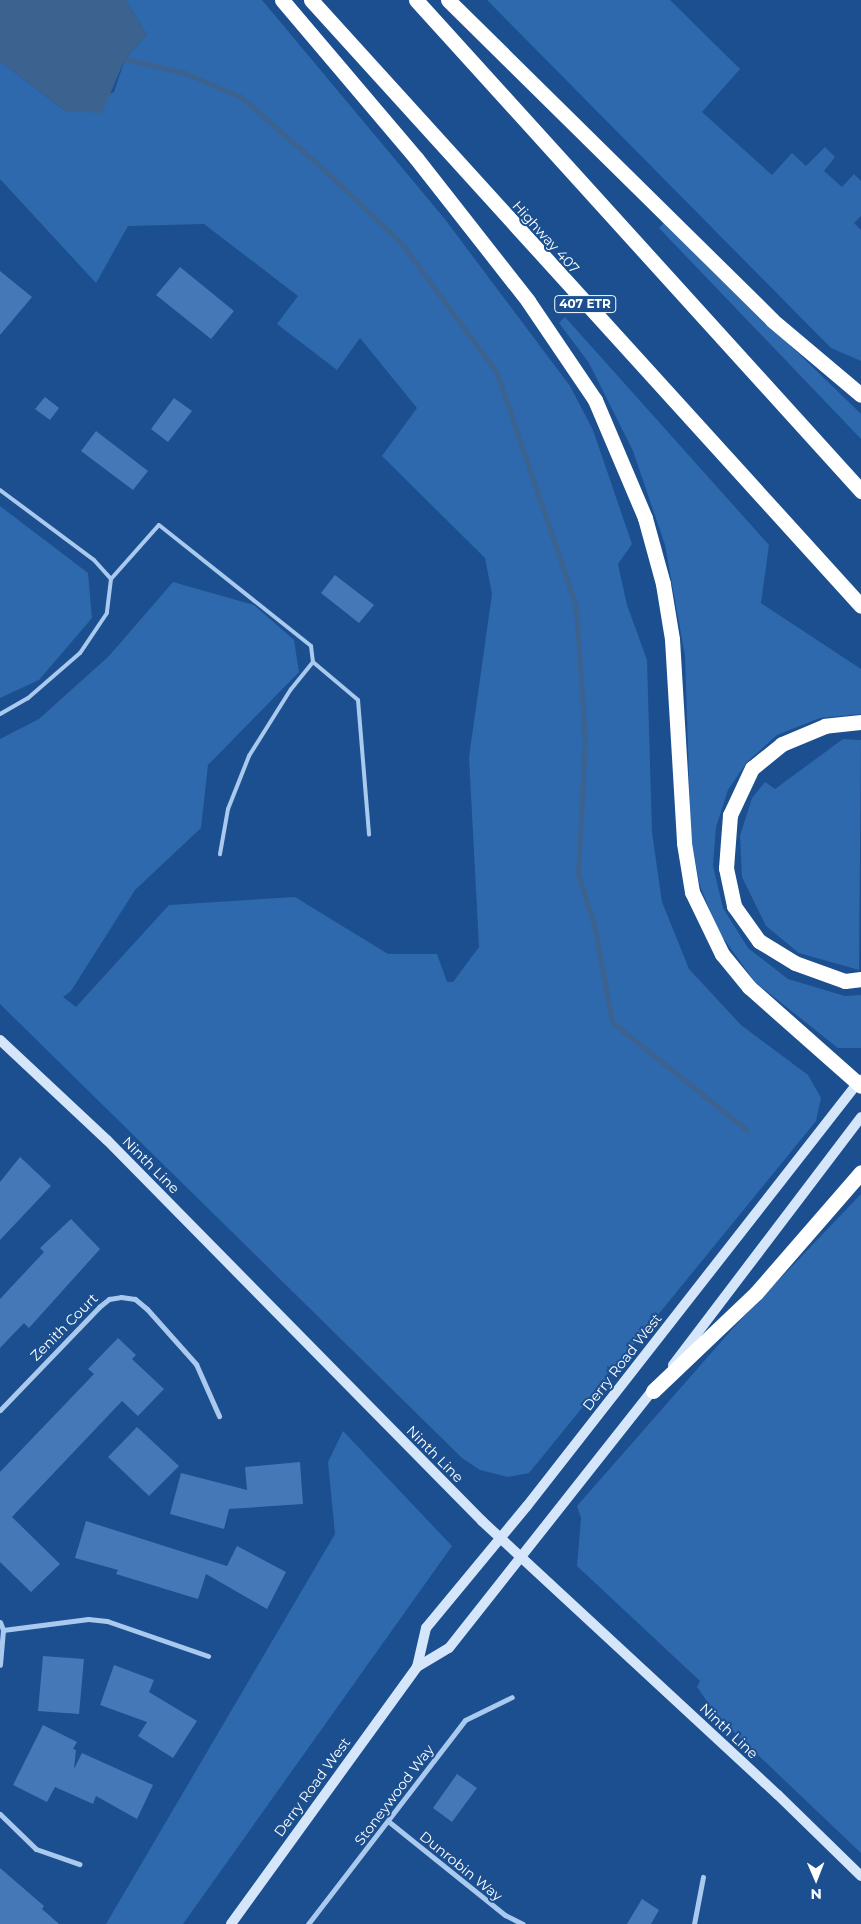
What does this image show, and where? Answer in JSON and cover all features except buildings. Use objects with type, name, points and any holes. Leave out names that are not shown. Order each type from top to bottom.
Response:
[{"type":"highway","points":[[282,0],[416,158],[528,301],[595,400],[645,518],[663,584],[672,639],[684,842],[692,892],[722,954],[749,987],[860,1083]]},
{"type":"highway","name":"Highway 407","points":[[311,0],[861,606]]},
{"type":"highway","points":[[416,0],[861,491]]},
{"type":"highway","points":[[448,0],[772,320],[861,395]]},
{"type":"highway","points":[[861,722],[825,726],[782,744],[752,768],[730,814],[726,868],[734,906],[759,941],[804,966],[846,981],[861,979]]},
{"type":"highway","points":[[653,1391],[756,1293],[861,1172]]},
{"type":"main road","name":"Ninth Line","points":[[0,1040],[107,1140],[500,1539],[778,1795],[861,1876]]},
{"type":"main road","name":"Derry Road West","points":[[231,1924],[417,1667],[426,1628],[500,1539],[860,1083]]},
{"type":"main road","name":"Derry Road West","points":[[417,1667],[449,1648],[653,1391],[861,1117]]},
{"type":"street","name":"Zenith Court","points":[[0,1410],[98,1307],[109,1298],[121,1297],[135,1300],[147,1309],[196,1364],[219,1416]]},
{"type":"street","points":[[3,1630],[88,1620],[107,1621],[208,1656]]},
{"type":"street","points":[[0,1622],[3,1630],[0,1665]]},
{"type":"street","name":"Stoneywood Way","points":[[308,1924],[465,1720],[512,1697]]},
{"type":"street","points":[[0,1814],[36,1849],[79,1864]]},
{"type":"street","name":"Dunrobin Way","points":[[388,1821],[505,1915],[523,1924]]},
{"type":"street","points":[[694,1924],[703,1877]]},
{"type":"lane","points":[[0,490],[94,560],[111,579]]},
{"type":"lane","points":[[0,714],[28,698],[80,653],[107,613],[111,579],[160,524],[311,646],[313,662],[358,700],[369,835]]},
{"type":"lane","points":[[220,854],[228,809],[249,756],[291,688],[313,662]]},
{"type":"shaded area","points":[[0,0],[126,0],[147,35],[125,59],[102,113],[65,111],[0,61]]},
{"type":"shaded area","points":[[126,0],[262,0],[444,218],[570,386],[593,430],[632,544],[618,564],[627,605],[647,660],[652,832],[662,902],[689,969],[741,1025],[808,1075],[821,1098],[816,1121],[529,1473],[508,1477],[480,1470],[462,1458],[0,1004],[0,739],[39,719],[109,656],[173,582],[254,605],[294,640],[299,672],[208,765],[201,828],[135,890],[71,991],[63,997],[76,1007],[169,905],[295,897],[388,954],[437,954],[447,982],[453,982],[479,947],[469,757],[492,594],[485,558],[382,456],[417,408],[360,338],[337,370],[277,324],[298,296],[204,224],[128,226],[96,283],[0,179],[0,61],[65,111],[114,92],[125,59],[147,35]]},
{"type":"shaded area","points":[[487,0],[670,0],[740,69],[702,112],[772,175],[792,153],[806,166],[825,147],[835,157],[824,171],[842,187],[854,174],[861,181],[861,216],[854,223],[861,230],[861,361],[831,348]]},
{"type":"shaded area","points":[[664,223],[861,414],[861,439],[659,228]]},
{"type":"shaded area","points":[[565,317],[769,545],[761,603],[861,669],[861,714],[820,718],[777,735],[747,762],[728,790],[716,827],[713,866],[723,908],[748,948],[788,979],[845,996],[861,995],[861,1048],[838,1048],[755,982],[718,931],[700,886],[691,839],[685,656],[665,545],[633,451],[589,363],[559,323]]},
{"type":"shaded area","points":[[0,506],[88,573],[92,618],[39,680],[0,698]]},
{"type":"shaded area","points":[[843,739],[861,740],[859,970],[799,953],[766,926],[742,877],[740,836],[752,798],[765,782],[775,789]]},
{"type":"shaded area","points":[[861,1194],[861,1853],[718,1717],[697,1687],[700,1681],[577,1566],[581,1518],[577,1506],[734,1327]]},
{"type":"shaded area","points":[[343,1431],[452,1546],[183,1924],[106,1924],[335,1534],[328,1462]]},
{"type":"waterway","points":[[125,59],[185,73],[241,97],[330,175],[402,244],[497,373],[576,607],[585,741],[578,874],[594,924],[612,1022],[747,1130]]}]
